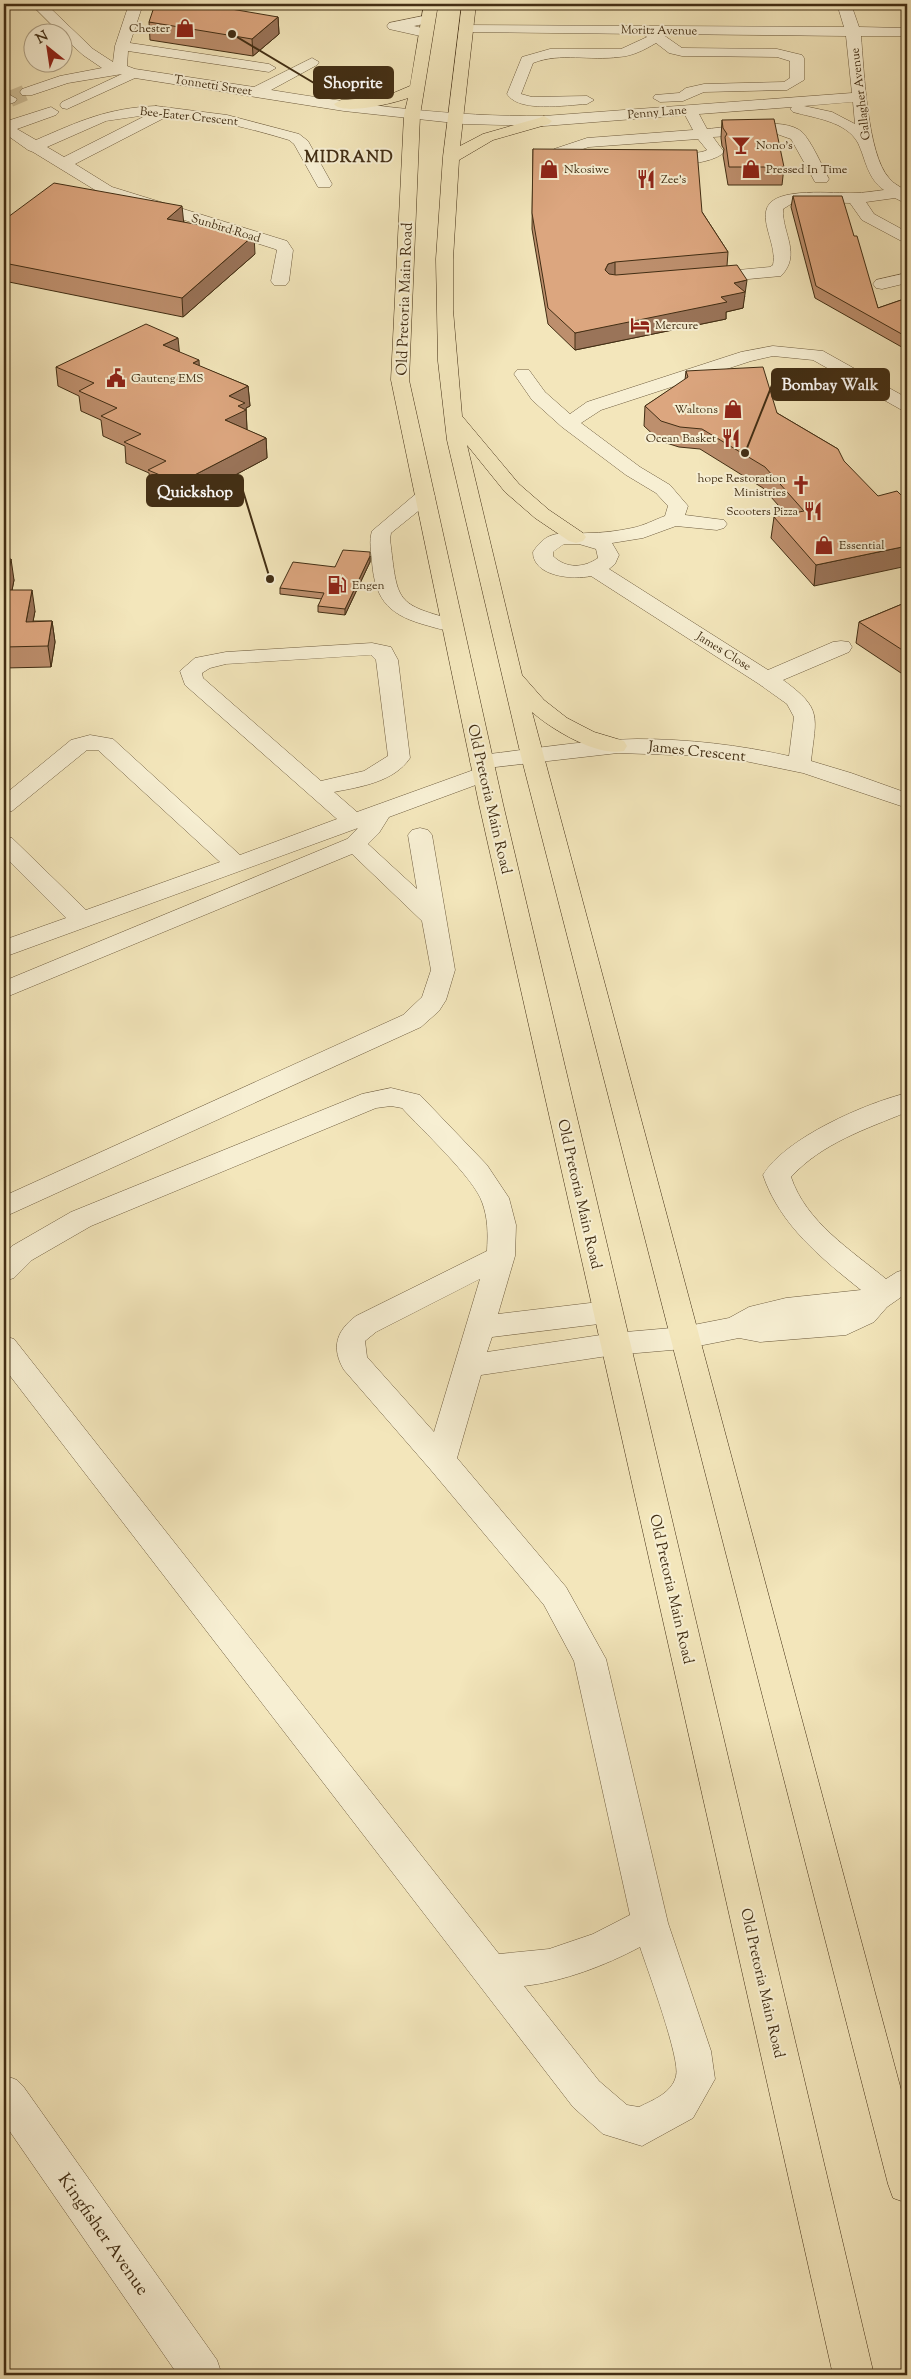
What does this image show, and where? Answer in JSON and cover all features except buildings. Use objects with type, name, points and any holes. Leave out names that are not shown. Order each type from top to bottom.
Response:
[{"type":"main road","name":"Old Pretoria Main Road","points":[[431,4],[412,115],[400,380],[483,768],[614,1344],[854,2375]]},
{"type":"main road","points":[[469,4],[454,120],[444,239],[446,337],[452,414],[510,671],[683,1338],[907,2184]]},
{"type":"main road","points":[[342,104],[386,101],[416,89]]},
{"type":"main road","points":[[452,157],[488,137],[544,121]]},
{"type":"main road","points":[[452,414],[512,488],[542,514],[583,538]]},
{"type":"main road","points":[[510,671],[538,707],[558,724],[584,738],[616,746]]},
{"type":"street","name":"Tonnetti Street","points":[[38,4],[95,58],[119,69],[454,120]]},
{"type":"street","points":[[26,92],[65,79],[119,69],[122,46],[136,4]]},
{"type":"street","name":"Gallagher Avenue","points":[[844,4],[853,32],[866,142],[872,163],[882,181],[902,196]]},
{"type":"street","name":"Moritz Avenue","points":[[466,28],[652,34],[907,32]]},
{"type":"street","points":[[598,100],[531,102],[516,97],[514,94],[527,60],[540,54],[618,54],[634,50],[652,34],[674,50],[682,52],[789,55],[797,58],[797,80],[787,86],[704,88],[690,91],[683,97],[646,99]]},
{"type":"street","points":[[122,46],[269,67],[260,89]]},
{"type":"street","points":[[260,89],[312,62]]},
{"type":"street","points":[[41,86],[74,102],[138,72]]},
{"type":"street","points":[[114,84],[136,85],[268,106],[360,107]]},
{"type":"street","name":"Penny Lane","points":[[454,120],[544,121],[860,97]]},
{"type":"street","points":[[746,105],[790,108],[842,120],[857,131],[866,142]]},
{"type":"street","points":[[642,159],[702,159],[712,156],[716,152],[702,133],[689,109]]},
{"type":"street","name":"Bee-Eater Crescent","points":[[33,147],[108,115],[144,110],[166,111],[247,122],[294,137],[300,141],[324,184]]},
{"type":"street","points":[[65,163],[166,111]]},
{"type":"street","points":[[4,128],[51,112]]},
{"type":"street","name":"Sunbird Road","points":[[4,128],[33,147],[65,163],[106,190],[281,245],[285,250],[280,281]]},
{"type":"street","points":[[602,159],[563,159],[558,156],[559,152],[587,143],[774,128],[791,132],[797,136],[821,180]]},
{"type":"street","points":[[691,279],[775,272],[783,265],[777,222],[773,213],[774,208],[779,203],[791,200],[902,196]]},
{"type":"street","points":[[855,198],[868,216],[907,238]]},
{"type":"street","points":[[882,284],[907,278]]},
{"type":"street","points":[[569,423],[594,406],[747,356],[774,351],[810,354],[826,359],[907,406]]},
{"type":"street","points":[[522,374],[538,396],[569,423],[633,471],[670,495],[678,506],[674,520]]},
{"type":"street","points":[[425,496],[382,531],[380,538],[387,592],[395,602],[416,616],[452,625]]},
{"type":"street","points":[[636,534],[602,562],[579,572],[554,567],[543,557],[542,552],[552,542],[636,534],[674,520],[717,524]]},
{"type":"street","name":"James Close","points":[[583,538],[604,546],[602,562],[788,693],[802,708],[805,725],[799,764]]},
{"type":"street","points":[[767,679],[841,647]]},
{"type":"street","points":[[317,790],[368,776],[391,767],[399,758],[387,660],[383,652],[372,649],[226,658],[203,663],[191,671],[193,680],[317,790],[354,833],[434,918]]},
{"type":"street","points":[[4,806],[79,745],[90,742],[105,744],[236,864]]},
{"type":"street","name":"James Crescent","points":[[354,833],[371,828],[380,812],[483,768],[532,756],[616,746],[684,747],[799,764],[863,783],[907,801]]},
{"type":"street","points":[[4,949],[236,864],[354,833]]},
{"type":"street","points":[[4,990],[354,833]]},
{"type":"street","points":[[4,1207],[412,1021],[431,1006],[440,988],[442,970],[420,836]]},
{"type":"street","points":[[4,843],[82,920]]},
{"type":"street","points":[[4,1271],[22,1253],[82,1219],[371,1100],[391,1097],[411,1101],[478,1172],[495,1198],[502,1225],[501,1256],[441,1460]]},
{"type":"street","points":[[468,1366],[614,1344],[683,1338],[736,1328],[760,1331],[846,1324],[864,1314],[890,1291],[824,1243],[797,1214],[779,1188],[777,1175],[787,1162],[807,1148],[833,1134],[907,1102]]},
{"type":"street","points":[[4,1347],[586,2094],[618,2121],[642,2127],[680,2105],[696,2079],[692,2051],[650,1923],[590,1659],[555,1596],[441,1460],[354,1362],[349,1346],[352,1334],[366,1324],[501,1256]]},
{"type":"street","points":[[481,1327],[607,1312]]},
{"type":"street","points":[[491,1972],[549,1966],[602,1948],[650,1923]]},
{"type":"street","name":"Kingfisher Avenue","points":[[4,2093],[16,2107],[202,2375]]},
{"type":"tunnel","points":[[10,99],[27,92]]},
{"type":"place","name":"Chester","points":[[185,28]]},
{"type":"place","name":"Shoprite","points":[[232,34]]},
{"type":"place","name":"Nono's","points":[[741,145]]},
{"type":"place","name":"Nkosiwe","points":[[549,169]]},
{"type":"place","name":"Pressed In Time","points":[[751,169]]},
{"type":"place","name":"Zee's","points":[[646,179]]},
{"type":"place","name":"Mercure","points":[[640,325]]},
{"type":"place","name":"Gauteng EMS","points":[[116,378]]},
{"type":"place","name":"Waltons","points":[[733,409]]},
{"type":"place","name":"Ocean Basket","points":[[731,438]]},
{"type":"place","name":"Bombay Walk","points":[[745,453]]},
{"type":"place","name":"hope Restoration Ministries","points":[[801,485]]},
{"type":"place","name":"Scooters Pizza","points":[[813,511]]},
{"type":"place","name":"Essential","points":[[824,545]]},
{"type":"place","name":"Quickshop","points":[[270,579]]},
{"type":"place","name":"Engen","points":[[337,585]]},
{"type":"district","name":"MIDRAND","points":[[349,156]]}]
